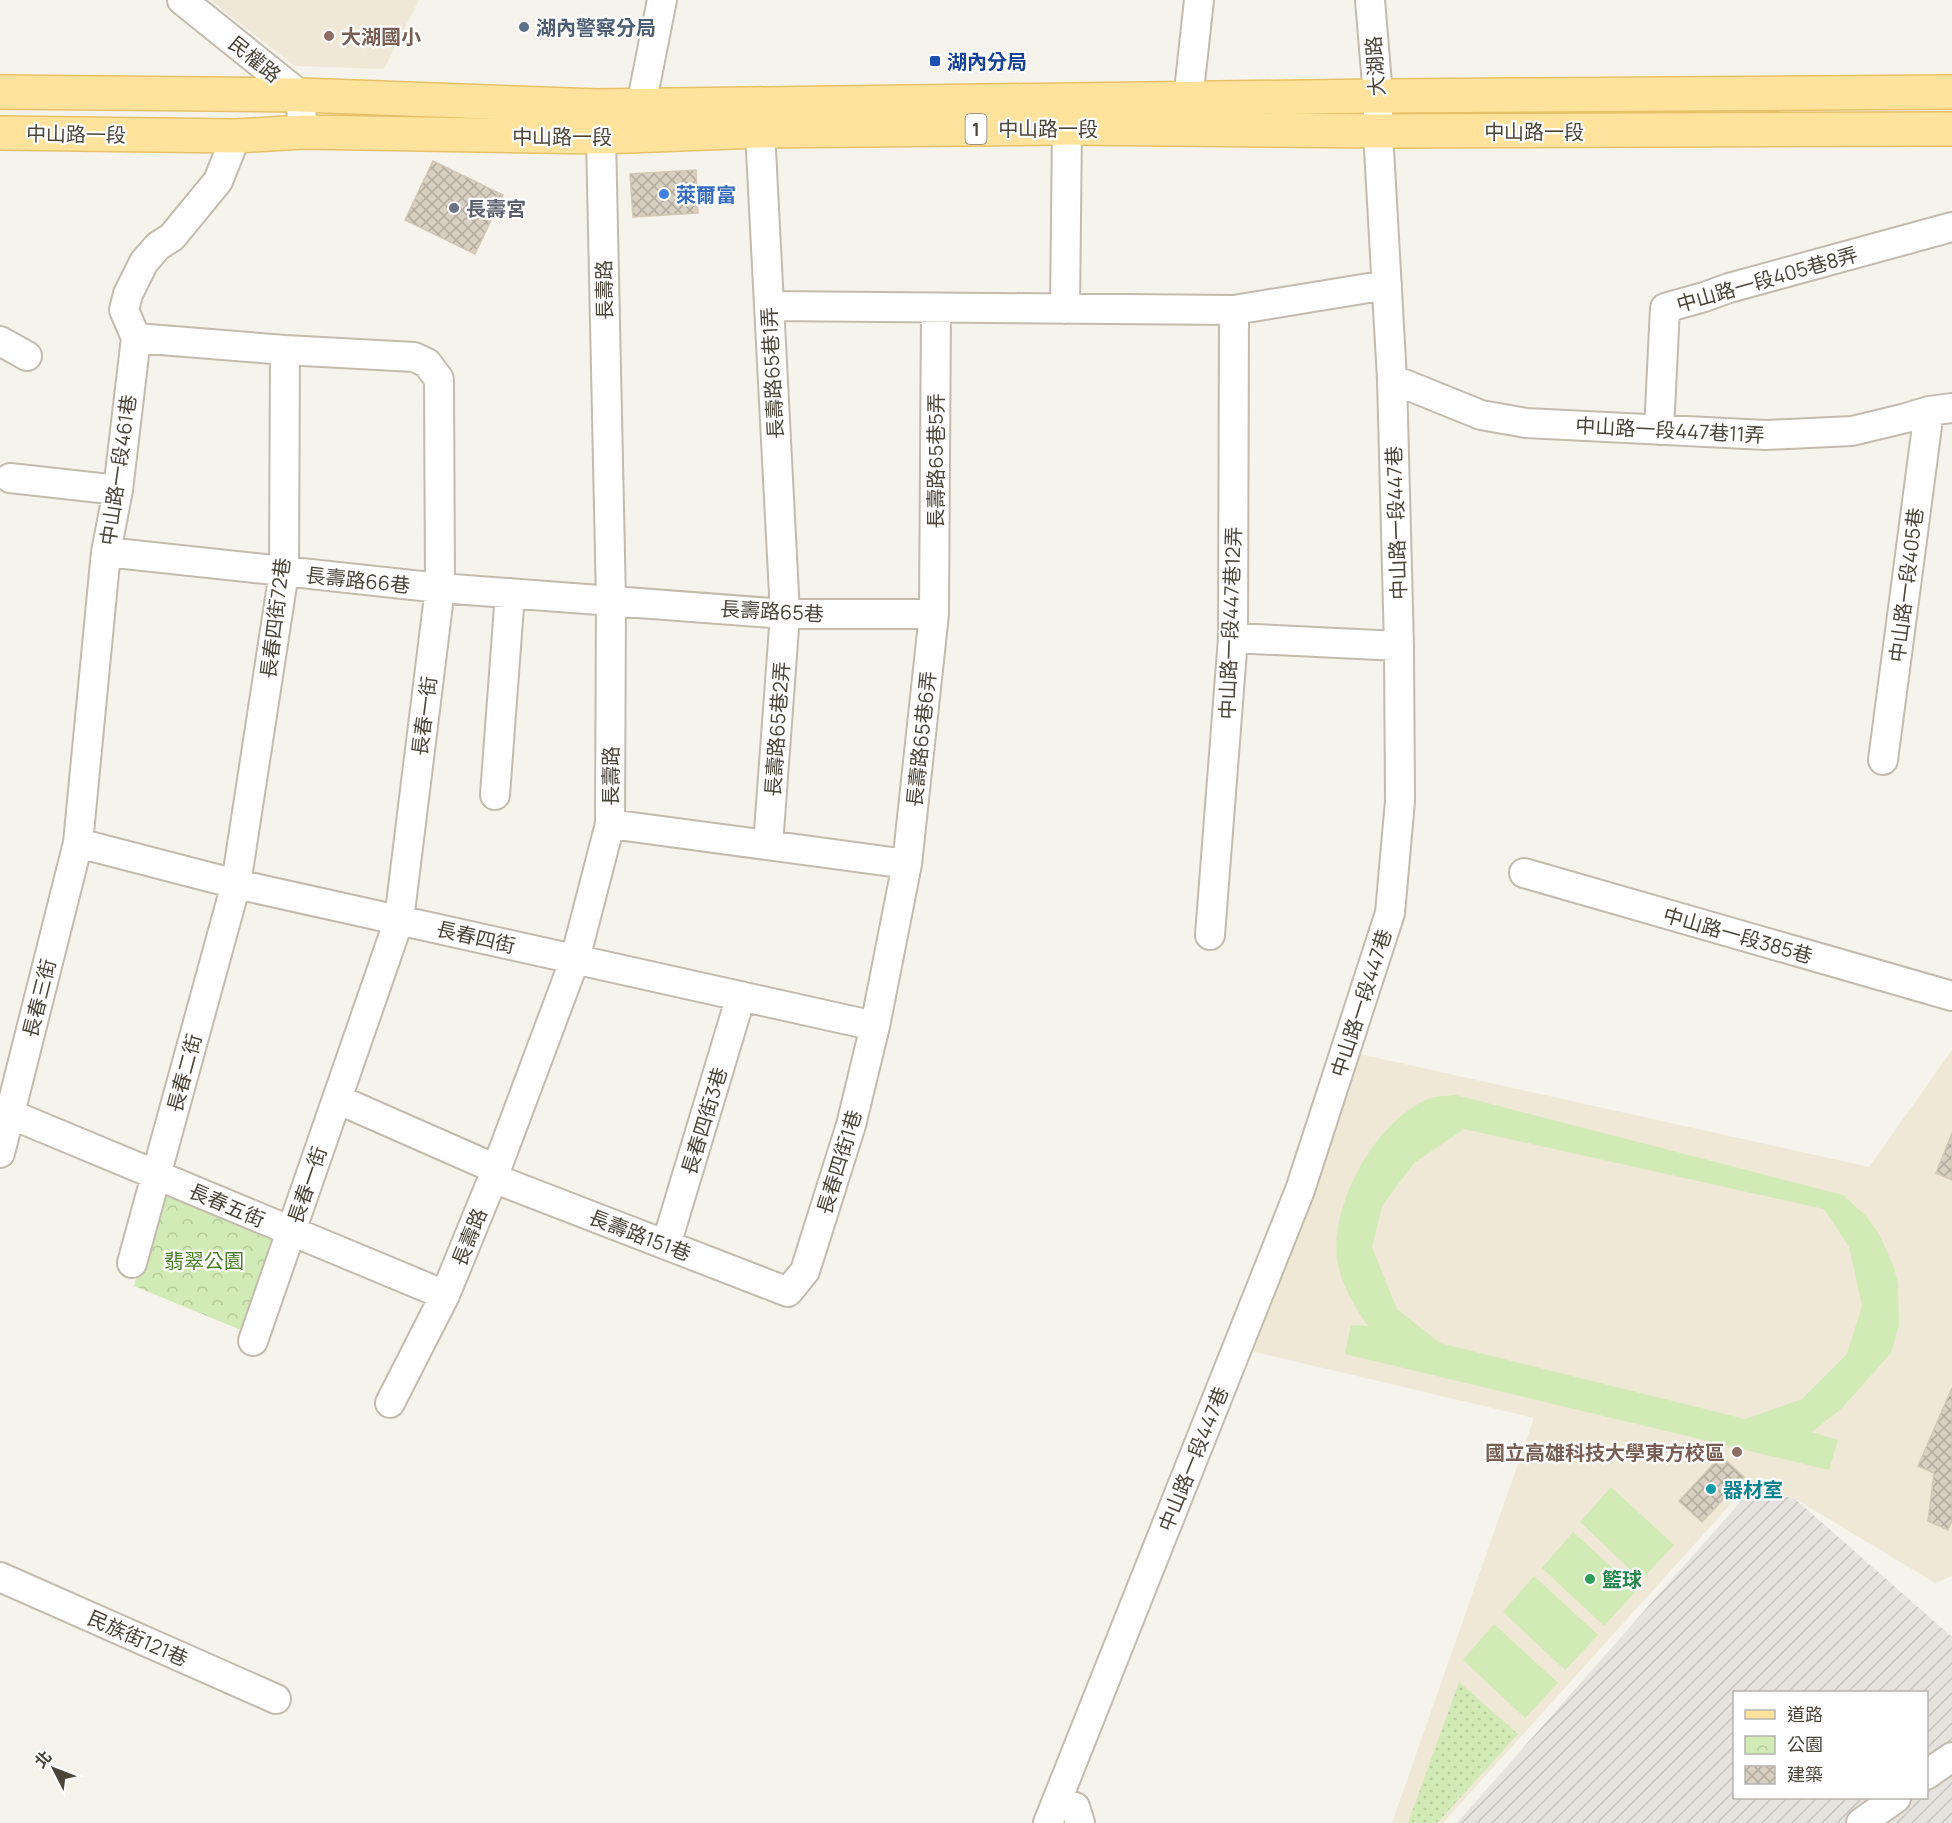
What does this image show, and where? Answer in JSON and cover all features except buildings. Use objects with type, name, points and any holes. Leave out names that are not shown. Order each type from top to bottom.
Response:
[{"type":"main road","name":"中山路一段","points":[[0,92],[300,95],[599,122],[760,131],[1067,128],[1378,131],[1952,129]]},
{"type":"main road","name":"中山路一段","points":[[0,133],[236,136],[599,122],[641,106],[1378,96],[1952,92]]},
{"type":"street","name":"民權路","points":[[182,0],[300,95],[303,132]]},
{"type":"street","points":[[641,106],[662,0]]},
{"type":"street","points":[[1188,100],[1199,0]]},
{"type":"street","name":"大湖路","points":[[1370,0],[1378,96],[1378,131]]},
{"type":"street","name":"長壽路","points":[[390,1403],[444,1295],[494,1174],[575,959],[610,824],[611,601],[599,122]]},
{"type":"street","points":[[1065,309],[1067,128]]},
{"type":"street","name":"長壽路65巷1弄","points":[[760,131],[785,614]]},
{"type":"street","name":"中山路一段447巷","points":[[1052,1812],[1300,1190],[1390,913],[1400,801],[1399,646],[1392,379],[1378,131]]},
{"type":"street","name":"中山路一段461巷","points":[[78,843],[106,552],[118,490],[136,338],[124,310],[137,276],[152,253],[172,237],[218,181],[236,136]]},
{"type":"street","name":"中山路一段405巷8弄","points":[[1659,430],[1665,308],[1729,288],[1952,227]]},
{"type":"street","points":[[769,306],[1234,310],[1387,285]]},
{"type":"street","name":"長壽路65巷5弄","points":[[934,614],[936,308]]},
{"type":"street","name":"中山路一段447巷12弄","points":[[1210,935],[1233,638],[1234,310]]},
{"type":"street","name":"長春一街","points":[[136,338],[285,350],[414,357],[428,363],[439,379],[440,588],[399,920],[253,1341]]},
{"type":"street","points":[[0,341],[27,356]]},
{"type":"street","name":"長春四街72巷","points":[[236,884],[284,572],[285,350]]},
{"type":"street","name":"中山路一段447巷11弄","points":[[1392,379],[1481,415],[1526,423],[1766,435],[1852,431],[1940,409]]},
{"type":"street","name":"中山路一段405巷","points":[[1883,760],[1940,409]]},
{"type":"street","points":[[10,478],[118,490]]},
{"type":"street","name":"長壽路66巷","points":[[106,552],[440,588],[611,601]]},
{"type":"street","points":[[495,795],[510,593]]},
{"type":"street","name":"長壽路65巷","points":[[611,601],[785,614],[934,614]]},
{"type":"street","name":"長壽路65巷2弄","points":[[768,845],[785,614]]},
{"type":"street","name":"長壽路65巷6弄","points":[[875,1026],[907,864],[934,614]]},
{"type":"street","points":[[1233,638],[1399,646]]},
{"type":"street","points":[[610,824],[907,864]]},
{"type":"street","name":"長春四街","points":[[78,843],[236,884],[875,1026]]},
{"type":"street","name":"長春三街","points":[[0,1153],[78,843]]},
{"type":"street","name":"中山路一段385巷","points":[[1524,873],[1952,996]]},
{"type":"street","name":"長春二街","points":[[132,1263],[236,884]]},
{"type":"street","name":"長春四街3巷","points":[[666,1245],[741,996]]},
{"type":"street","name":"長春四街1巷","points":[[788,1292],[805,1271],[851,1125],[875,1026]]},
{"type":"street","name":"長壽路151巷","points":[[337,1099],[494,1174],[666,1245],[788,1292]]},
{"type":"street","name":"長春五街","points":[[10,1114],[444,1295]]},
{"type":"street","name":"民族街121巷","points":[[0,1577],[276,1699]]},
{"type":"street","points":[[1928,1774],[1952,1757]]},
{"type":"street","points":[[1861,1823],[1893,1799]]},
{"type":"street","points":[[1052,1812],[1075,1807],[1080,1823]]},
{"type":"shaded area","name":"大湖國小","points":[[210,0],[419,0],[384,69],[295,66]]},
{"type":"shaded area","name":"國立高雄科技大學東方校區","points":[[1952,1050],[1952,1576],[1935,1583],[1794,1498],[1747,1486],[1443,1823],[1392,1823],[1534,1418],[1242,1349],[1355,1053],[1869,1167]]},
{"type":"shaded area","points":[[1750,1491],[1794,1498],[1952,1637],[1952,1823],[1457,1823]]},
{"type":"green space","points":[[1456,1095],[1843,1195],[1866,1216],[1879,1234],[1894,1267],[1898,1284],[1899,1325],[1891,1353],[1842,1408],[1812,1432],[1838,1440],[1829,1470],[1345,1354],[1351,1325],[1368,1326],[1341,1277],[1337,1259],[1337,1237],[1341,1213],[1349,1189],[1374,1145],[1409,1110],[1428,1099]],"holes":[[[1464,1129],[1824,1209],[1849,1247],[1862,1306],[1847,1354],[1802,1399],[1745,1419],[1440,1343],[1397,1309],[1372,1247],[1382,1206],[1414,1163]]]},
{"type":"green space","name":"翡翠公園","points":[[159,1188],[276,1234],[241,1330],[134,1286]]},
{"type":"green space","name":"籃球","points":[[1611,1487],[1674,1545],[1641,1580],[1580,1522]]},
{"type":"green space","name":"籃球","points":[[1573,1532],[1637,1590],[1604,1626],[1542,1568]]},
{"type":"green space","name":"籃球","points":[[1534,1576],[1598,1635],[1565,1670],[1503,1612]]},
{"type":"green space","points":[[1494,1624],[1558,1683],[1525,1718],[1463,1660]]},
{"type":"green space","points":[[1459,1682],[1518,1734],[1437,1823],[1408,1823]]},
{"type":"place","name":"湖內警察分局","points":[[524,27]]},
{"type":"place","name":"大湖國小","points":[[329,36]]},
{"type":"place","name":"湖內分局","points":[[935,61]]},
{"type":"place","name":"萊爾富","points":[[664,194]]},
{"type":"place","name":"長壽宮","points":[[454,208]]},
{"type":"place","name":"國立高雄科技大學東方校區","points":[[1737,1452]]},
{"type":"place","name":"器材室","points":[[1711,1489]]},
{"type":"place","name":"籃球","points":[[1590,1579]]}]
